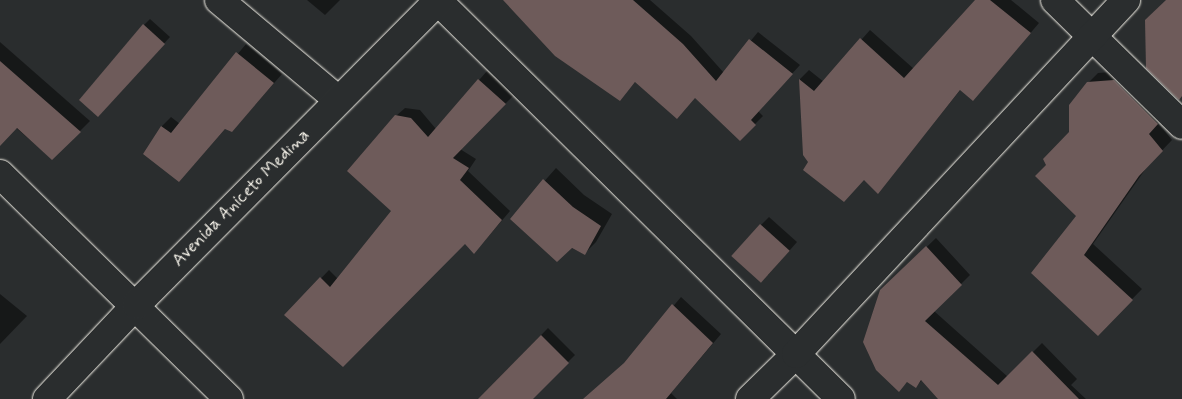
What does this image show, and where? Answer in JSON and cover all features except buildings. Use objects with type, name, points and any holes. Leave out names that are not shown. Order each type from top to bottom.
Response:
[{"type":"street","points":[[219,0],[338,100]]},
{"type":"street","points":[[438,0],[841,399]]},
{"type":"street","name":"Avenida Aniceto Medina","points":[[47,399],[136,305],[438,0]]},
{"type":"street","points":[[1055,0],[1182,125]]},
{"type":"street","points":[[750,399],[796,354],[1090,36],[1126,0]]},
{"type":"street","points":[[0,174],[136,305],[229,399]]}]
